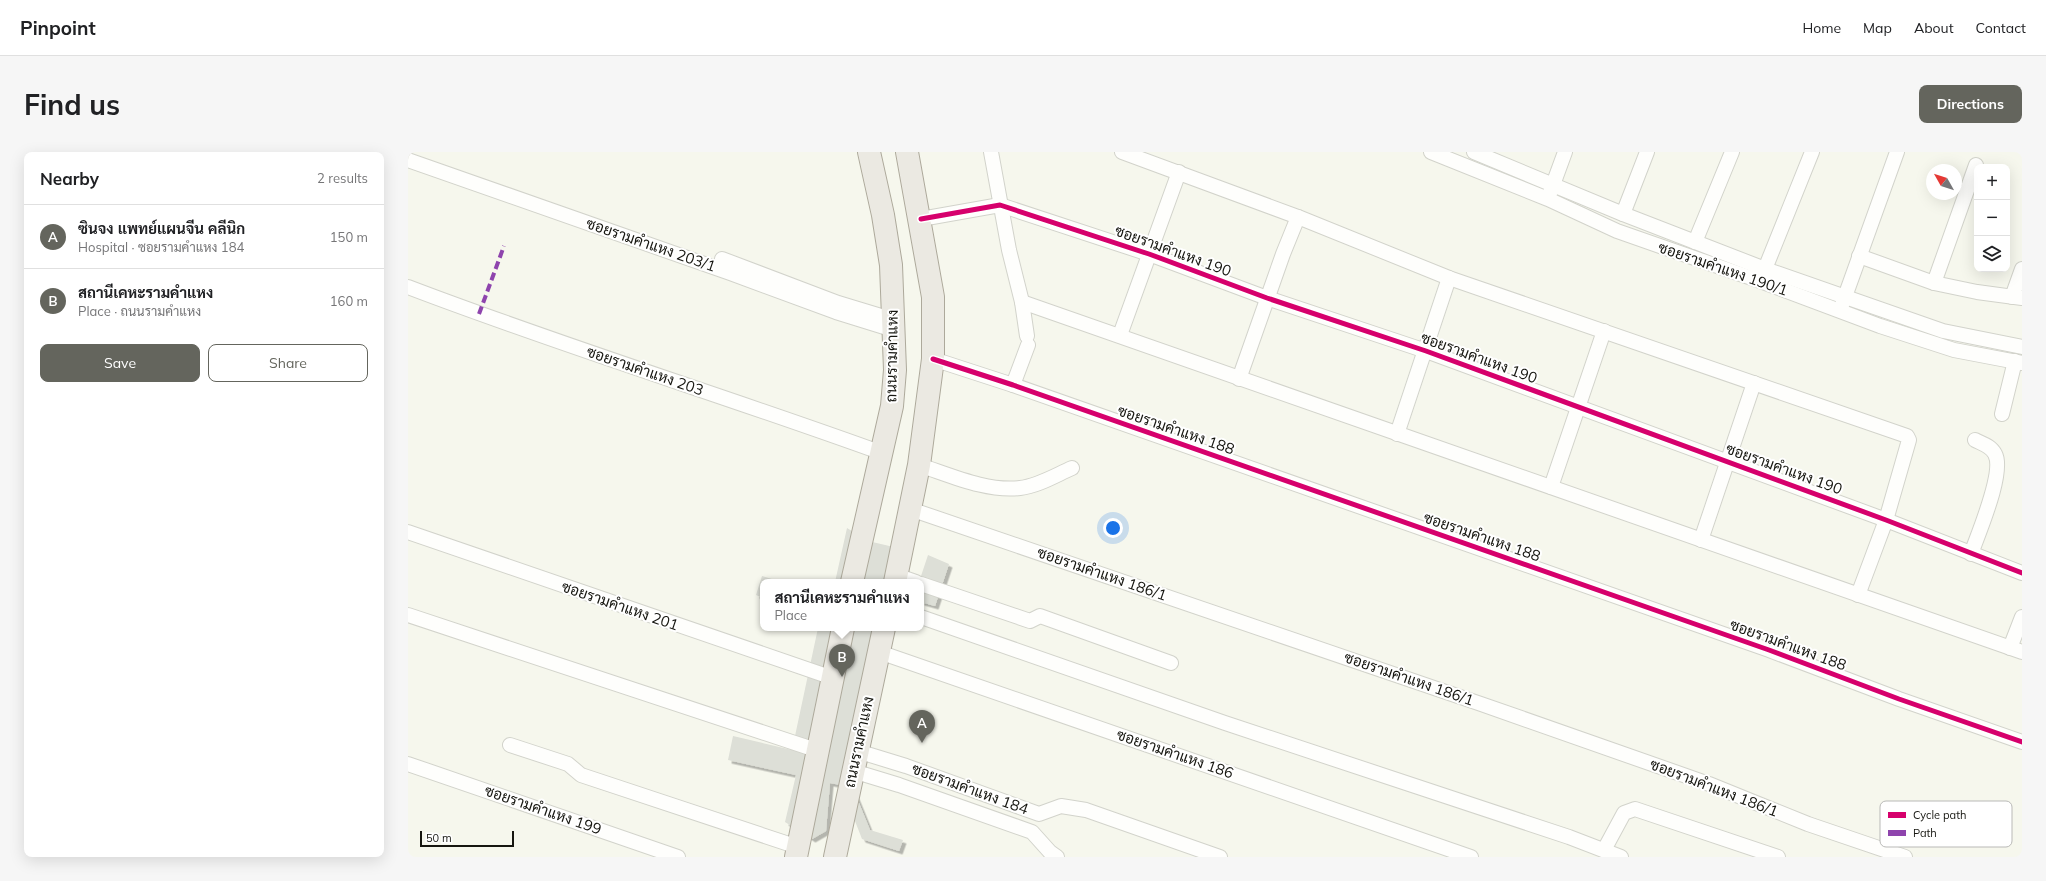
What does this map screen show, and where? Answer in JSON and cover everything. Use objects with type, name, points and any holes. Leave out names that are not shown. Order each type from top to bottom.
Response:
[{"type":"main road","name":"ถนนรามคำแหง","points":[[853,579],[892,406],[895,370],[891,265],[883,215],[869,152]]},
{"type":"main road","points":[[902,579],[910,509],[919,465],[933,358],[933,297],[907,152]]},
{"type":"main road","points":[[797,852],[819,751],[842,631]]},
{"type":"main road","name":"ถนนรามคำแหง","points":[[835,857],[883,631]]},
{"type":"street","points":[[990,152],[1022,302],[1027,341],[1013,385]]},
{"type":"street","points":[[1122,152],[1298,217],[1449,278],[1909,438],[1886,520],[1858,595]]},
{"type":"street","name":"ซอยรามคำแหง 190/1","points":[[1431,152],[1548,199],[1616,231],[1954,350],[2019,362]]},
{"type":"street","name":"ซอยรามคำแหง 190/1","points":[[1474,152],[1623,214],[1765,269],[1943,331],[2022,347]]},
{"type":"street","points":[[1548,199],[1565,152]]},
{"type":"street","points":[[1623,214],[1647,152]]},
{"type":"street","points":[[1695,242],[1732,152]]},
{"type":"street","points":[[1765,269],[1812,152]]},
{"type":"street","points":[[1840,311],[1897,152]]},
{"type":"street","name":"ซอยรามคำแหง 203/1","points":[[408,160],[723,270],[837,308],[894,325]]},
{"type":"street","points":[[1120,335],[1179,172]]},
{"type":"street","points":[[1934,283],[1974,172]]},
{"type":"street","name":"ซอยรามคำแหง 190","points":[[920,219],[1000,204],[1149,254],[1267,298],[1426,351],[1886,520],[2022,573]]},
{"type":"street","points":[[1239,379],[1267,298],[1298,217]]},
{"type":"street","points":[[1859,256],[1934,283],[2017,298],[2022,269]]},
{"type":"street","name":"ซอยรามคำแหง 203/1","points":[[722,259],[837,308]]},
{"type":"street","points":[[1397,434],[1426,351],[1449,278]]},
{"type":"street","name":"ซอยรามคำแหง 203","points":[[408,287],[510,326],[788,419],[882,453]]},
{"type":"street","points":[[1022,302],[1120,335],[1239,379],[2016,650],[2022,617]]},
{"type":"street","points":[[1551,487],[1604,331]]},
{"type":"street","name":"ซอยรามคำแหง 188","points":[[933,358],[1769,650],[1899,699],[2022,742]]},
{"type":"street","points":[[2002,414],[2019,362]]},
{"type":"street","points":[[1700,540],[1754,383]]},
{"type":"street","points":[[1971,554],[1991,500],[1997,460],[1990,447],[1975,440]]},
{"type":"street","points":[[919,465],[982,484],[1003,488],[1021,488],[1072,468]]},
{"type":"street","name":"ซอยรามคำแหง 186/1","points":[[910,509],[1481,704],[1709,784],[1808,824],[1905,857]]},
{"type":"street","name":"ซอยรามคำแหง 201","points":[[408,532],[833,678]]},
{"type":"street","points":[[924,585],[1030,621],[1040,616],[1171,663]]},
{"type":"street","points":[[408,615],[819,751]]},
{"type":"street","points":[[924,618],[1225,723],[1621,857]]},
{"type":"street","name":"ซอยรามคำแหง 186","points":[[879,652],[1471,857]]},
{"type":"street","points":[[510,745],[568,764],[581,775],[797,852]]},
{"type":"street","name":"ซอยรามคำแหง 184","points":[[855,761],[953,783],[1039,814],[1061,806],[1086,810],[1220,857]]},
{"type":"street","name":"ซอยรามคำแหง 184","points":[[855,761],[947,802],[1032,832],[1050,852],[1057,857]]},
{"type":"street","name":"ซอยรามคำแหง 199","points":[[408,764],[678,857]]},
{"type":"street","points":[[947,802],[953,783]]},
{"type":"street","points":[[1604,850],[1624,813],[1635,809],[1778,857]]},
{"type":"street","points":[[1032,832],[1039,814]]},
{"type":"building","points":[[847,528],[868,541],[898,548],[890,579],[836,579]]},
{"type":"building","points":[[928,555],[949,564],[935,606],[924,603],[924,579],[920,579]]},
{"type":"building","points":[[762,576],[772,579],[761,579]]},
{"type":"building","points":[[760,582],[760,597],[756,595]]},
{"type":"building","points":[[817,631],[886,631],[852,786],[870,830],[903,840],[899,851],[862,839],[841,785],[830,783],[826,831],[812,839],[785,822],[796,775],[728,760],[733,736],[792,750]]},
{"type":"marked path","points":[[479,314],[504,246]]},
{"type":"cycle path","points":[[921,219],[1000,205],[1149,254],[1267,298],[1426,351],[1886,520],[2022,573]]},
{"type":"cycle path","points":[[933,359],[1013,385],[1769,650],[1899,699],[2022,742]]},
{"type":"place","name":"สถานีเคหะรามคำแหง","points":[[842,677]]},
{"type":"place","name":"ซินจง แพทย์แผนจีน คลีนิก","points":[[922,743]]}]
